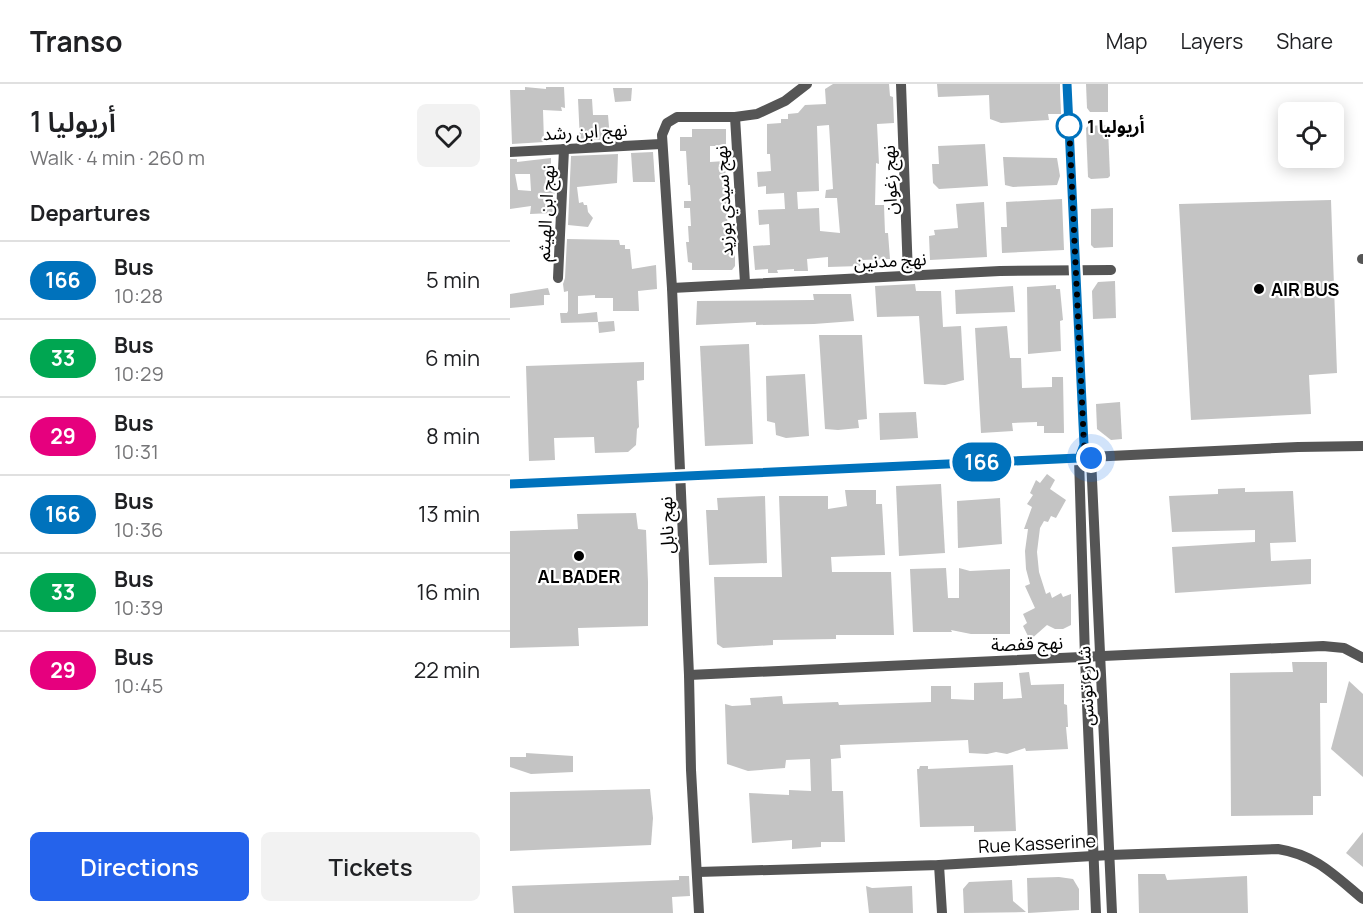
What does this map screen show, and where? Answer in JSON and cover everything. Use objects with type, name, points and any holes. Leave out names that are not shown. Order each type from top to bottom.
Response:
[{"type":"street","points":[[662,139],[667,123],[677,117],[735,117],[757,114],[792,97],[807,84]]},
{"type":"street","name":"نهج زغوان","points":[[902,84],[909,275]]},
{"type":"street","points":[[1067,84],[1084,445],[1079,458]]},
{"type":"street","name":"نهج سيدي بوزيد","points":[[735,117],[745,283]]},
{"type":"street","name":"نهج ابن رشد","points":[[510,152],[662,139]]},
{"type":"street","name":"نهج نابل","points":[[662,139],[681,476],[691,770],[699,913]]},
{"type":"street","name":"نهج ابن الهيثم","points":[[558,278],[564,149]]},
{"type":"street","name":"نهج مدنين","points":[[672,288],[1000,271],[1111,270]]},
{"type":"street","points":[[1084,445],[1091,458]]},
{"type":"street","points":[[510,484],[1363,446]]},
{"type":"street","name":"شارع تونس","points":[[1079,458],[1096,913]]},
{"type":"street","name":"شارع تونس","points":[[1091,458],[1112,913]]},
{"type":"street","name":"نهج قفصة","points":[[689,675],[1323,646],[1344,648],[1363,658]]},
{"type":"street","name":"Rue Kasserine","points":[[698,873],[939,865],[1259,848],[1293,851],[1318,862],[1363,899]]},
{"type":"street","points":[[939,865],[942,913]]},
{"type":"building","points":[[833,84],[889,84],[890,96],[893,97],[894,123],[877,124],[879,164],[876,163],[875,205],[884,205],[885,233],[888,233],[890,259],[861,260],[860,266],[828,267],[828,257],[807,259],[808,271],[794,271],[794,269],[768,273],[768,269],[755,270],[753,246],[770,245],[769,224],[759,225],[758,210],[785,209],[784,193],[766,194],[766,186],[758,187],[757,172],[771,171],[770,154],[767,154],[767,124],[781,123],[781,119],[788,119],[788,114],[798,113],[805,105],[826,104],[825,89]],"holes":[[[829,125],[833,189],[826,190],[825,198],[837,198],[840,233],[820,231],[819,208],[798,209],[797,192],[819,191],[817,126]]]},
{"type":"building","points":[[937,84],[1060,84],[1061,114],[1048,114],[1049,120],[1001,123],[990,119],[989,95],[938,97]]},
{"type":"building","points":[[1086,84],[1108,84],[1108,112],[1090,112],[1087,108]]},
{"type":"building","points":[[525,87],[546,89],[546,87],[564,87],[565,108],[561,107],[562,111],[543,110],[544,142],[512,144],[510,90],[525,90]]},
{"type":"building","points":[[613,88],[632,88],[631,101],[615,102]]},
{"type":"building","points":[[578,99],[592,99],[593,115],[608,115],[610,139],[580,141]]},
{"type":"building","points":[[1105,125],[1108,128],[1110,176],[1091,179],[1088,177],[1086,128]]},
{"type":"building","points":[[692,129],[726,129],[726,146],[710,146],[710,162],[725,161],[726,185],[729,185],[731,210],[728,210],[727,216],[730,252],[735,252],[735,266],[732,270],[692,270],[692,263],[688,262],[686,242],[689,242],[688,226],[691,226],[690,208],[684,208],[684,201],[691,201],[690,185],[688,185],[686,151],[680,151],[680,137],[692,137]]},
{"type":"building","points":[[985,144],[988,186],[939,189],[933,183],[932,164],[939,164],[938,146]]},
{"type":"building","points":[[653,152],[655,182],[633,182],[631,153]]},
{"type":"building","points":[[618,154],[617,183],[577,187],[579,203],[583,202],[587,205],[588,212],[593,218],[588,227],[568,225],[571,156]]},
{"type":"building","points":[[1003,157],[1057,158],[1060,176],[1057,185],[1013,187],[1005,185]]},
{"type":"building","points":[[551,158],[551,172],[546,173],[546,187],[555,187],[553,213],[530,214],[531,206],[510,209],[510,159],[517,159],[517,162]],"holes":[[[515,174],[530,174],[531,191],[518,190]]]},
{"type":"building","points":[[1062,199],[1064,250],[1002,253],[1001,227],[1007,227],[1006,202]]},
{"type":"building","name":"AIR BUS","points":[[1331,200],[1337,373],[1309,375],[1311,414],[1191,420],[1179,204]]},
{"type":"building","points":[[984,202],[987,257],[930,260],[929,236],[935,235],[934,230],[958,228],[956,204]]},
{"type":"building","points":[[1113,208],[1113,247],[1094,248],[1091,245],[1091,209]]},
{"type":"building","points":[[567,239],[619,240],[620,245],[625,245],[625,249],[630,249],[632,269],[656,265],[657,289],[638,291],[639,311],[613,311],[613,298],[595,298],[595,295],[578,296],[578,314],[597,312],[598,322],[561,323],[560,313],[568,311],[568,291],[564,292],[563,284]]},
{"type":"building","points":[[1115,281],[1116,318],[1093,319],[1092,291],[1098,282]]},
{"type":"building","points":[[915,284],[916,291],[941,291],[943,327],[961,326],[964,380],[945,385],[924,384],[919,316],[877,317],[875,286]]},
{"type":"building","points":[[1056,285],[1056,289],[1060,289],[1063,320],[1060,321],[1061,351],[1028,354],[1027,287]]},
{"type":"building","points":[[1013,286],[1015,312],[956,314],[955,290]]},
{"type":"building","points":[[548,288],[550,295],[544,295],[544,305],[510,308],[510,294]]},
{"type":"building","points":[[813,294],[851,294],[854,321],[814,324],[756,325],[756,322],[696,325],[697,301],[814,300]]},
{"type":"building","points":[[614,321],[615,331],[599,333],[598,322]]},
{"type":"building","points":[[1007,326],[1010,358],[1021,358],[1022,388],[1052,387],[1052,377],[1063,377],[1064,433],[1044,433],[1044,426],[1037,426],[1037,422],[1012,423],[1013,431],[981,433],[975,328]]},
{"type":"building","points":[[819,335],[862,335],[867,419],[858,420],[859,428],[825,429]]},
{"type":"building","points":[[749,344],[753,444],[705,446],[700,346]]},
{"type":"building","points":[[644,362],[644,380],[637,381],[639,427],[636,445],[628,452],[595,453],[594,437],[554,438],[555,460],[529,461],[526,366]]},
{"type":"building","points":[[805,374],[809,436],[786,438],[776,435],[775,423],[767,421],[766,376]]},
{"type":"building","points":[[1120,402],[1122,439],[1111,440],[1097,429],[1096,404]]},
{"type":"building","points":[[916,412],[918,438],[880,440],[879,413]]},
{"type":"building","points":[[1047,474],[1055,480],[1050,489],[1066,500],[1056,518],[1051,516],[1048,522],[1044,521],[1040,528],[1037,552],[1039,572],[1046,594],[1050,592],[1052,598],[1061,593],[1063,597],[1071,594],[1071,625],[1063,629],[1055,629],[1047,625],[1030,640],[1023,626],[1027,623],[1023,614],[1035,608],[1025,586],[1030,584],[1025,551],[1028,529],[1024,529],[1032,507],[1027,504],[1033,495],[1030,493],[1036,480],[1040,483]]},
{"type":"building","points":[[941,484],[945,553],[899,556],[896,486]]},
{"type":"building","points":[[1245,488],[1245,492],[1293,491],[1296,542],[1270,543],[1271,561],[1311,559],[1311,584],[1175,593],[1172,547],[1255,542],[1255,530],[1172,532],[1169,496],[1218,494],[1218,489]]},
{"type":"building","points":[[845,490],[876,490],[876,504],[882,504],[885,555],[831,557],[832,572],[891,572],[894,635],[836,635],[836,639],[773,640],[773,645],[723,648],[717,644],[714,577],[782,577],[779,496],[828,496],[828,509],[847,506]]},
{"type":"building","points":[[765,496],[767,563],[709,565],[706,510],[718,510],[717,498]]},
{"type":"building","points":[[1000,498],[1002,544],[958,548],[957,501]]},
{"type":"building","name":"AL BADER","points":[[636,513],[638,529],[646,530],[648,626],[578,628],[579,646],[510,648],[510,531],[578,529],[577,514]]},
{"type":"building","points":[[946,568],[948,598],[959,598],[959,568],[970,571],[1010,569],[1010,634],[971,634],[951,630],[952,632],[913,632],[910,569]]},
{"type":"building","points":[[1292,662],[1327,662],[1327,703],[1320,703],[1321,796],[1313,796],[1313,815],[1231,816],[1230,673],[1293,672]]},
{"type":"building","points":[[1029,672],[1031,685],[1064,684],[1068,749],[1026,751],[1025,748],[1007,754],[969,753],[968,740],[840,745],[841,758],[831,759],[832,791],[843,791],[845,842],[821,842],[821,847],[792,849],[792,840],[752,843],[749,793],[789,795],[789,790],[811,791],[810,759],[786,760],[785,768],[748,771],[727,764],[725,704],[751,705],[750,698],[782,696],[783,704],[931,702],[931,686],[951,686],[951,699],[974,700],[974,683],[1003,682],[1003,699],[1022,698],[1019,673]]},
{"type":"building","points":[[1349,681],[1363,694],[1363,777],[1331,749]]},
{"type":"building","points":[[526,753],[573,756],[573,772],[531,774],[510,767],[510,757],[526,757]]},
{"type":"building","points":[[1013,765],[1016,831],[974,832],[974,826],[920,827],[917,769],[920,766],[928,766],[928,769]]},
{"type":"building","points":[[650,789],[653,818],[651,845],[510,851],[510,792]]},
{"type":"building","points":[[1363,832],[1363,867],[1346,853]]},
{"type":"building","points":[[1138,874],[1165,874],[1167,880],[1247,876],[1248,913],[1139,913]]},
{"type":"building","points":[[679,876],[689,876],[690,896],[672,897],[673,913],[514,913],[512,886],[679,880]]},
{"type":"building","points":[[1027,878],[1073,879],[1079,889],[1079,910],[1028,913]]},
{"type":"building","points":[[1012,880],[1013,901],[1026,912],[964,913],[963,889],[969,882]]},
{"type":"building","points":[[866,886],[872,888],[912,886],[913,913],[869,913]]},
{"type":"bus line","name":"166","points":[[510,484],[1079,458],[1084,445],[1067,84]]},
{"type":"place","name":"أريوليا 1","points":[[1069,126]]},
{"type":"place","name":"AIR BUS","points":[[1259,289]]},
{"type":"place","name":"AL BADER","points":[[579,556]]},
{"type":"route","points":[[1069,126],[1069,124],[1084,445],[1091,458]]}]
